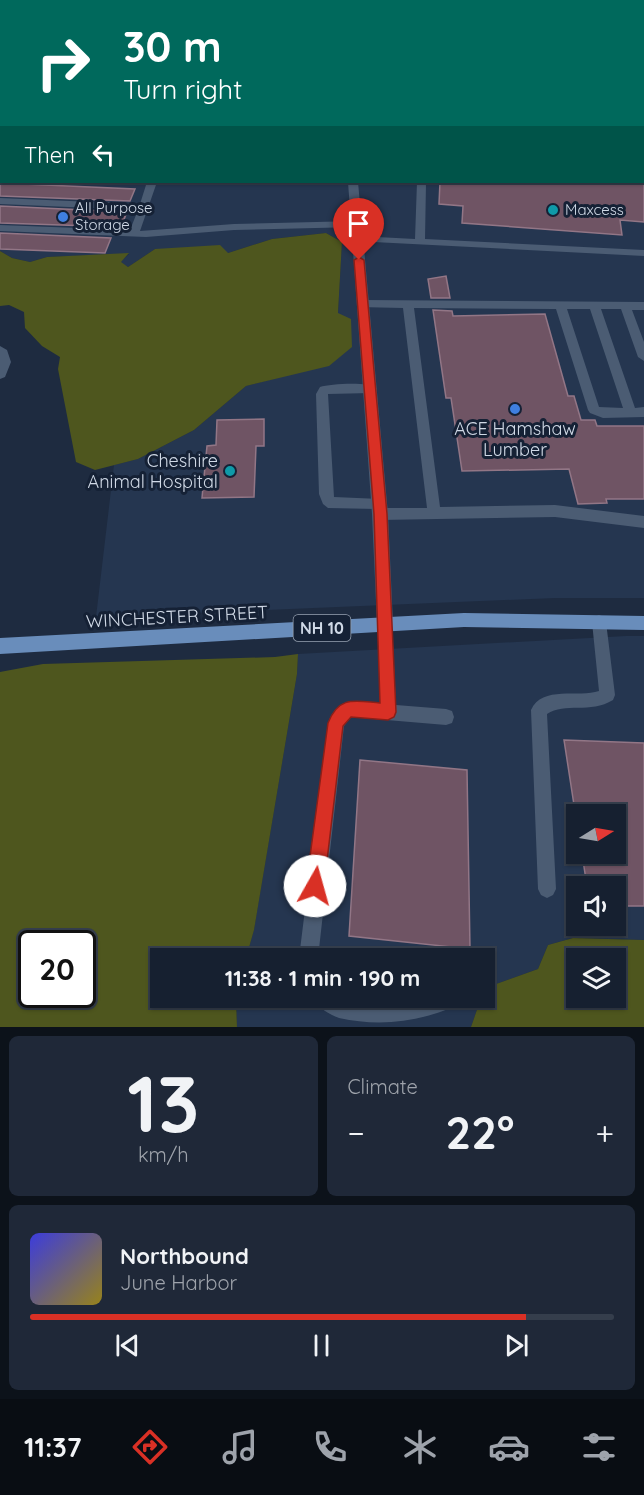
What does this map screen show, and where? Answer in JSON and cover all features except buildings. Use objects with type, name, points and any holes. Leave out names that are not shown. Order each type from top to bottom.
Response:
[{"type":"main road","name":"WINCHESTER STREET","points":[[0,646],[464,620],[644,623]]},
{"type":"street","points":[[353,183],[380,509],[385,624]]},
{"type":"street","points":[[0,350],[5,359],[0,374]]},
{"type":"lane","points":[[134,234],[152,183]]},
{"type":"lane","points":[[420,242],[421,183]]},
{"type":"lane","points":[[0,201],[143,207]]},
{"type":"lane","points":[[0,228],[134,234],[252,226],[357,224]]},
{"type":"lane","points":[[358,239],[644,253]]},
{"type":"lane","points":[[362,304],[644,306]]},
{"type":"lane","points":[[408,304],[434,514]]},
{"type":"lane","points":[[561,306],[594,410],[603,413],[644,412]]},
{"type":"lane","points":[[594,306],[630,412]]},
{"type":"lane","points":[[625,306],[644,357]]},
{"type":"lane","points":[[371,389],[330,389],[324,390],[322,394],[326,494],[328,500],[333,504],[434,514],[555,511],[644,522]]},
{"type":"lane","points":[[547,889],[539,710],[553,701],[598,700],[607,695],[608,686],[599,622]]},
{"type":"lane","points":[[385,624],[388,712]]},
{"type":"lane","points":[[309,948],[336,723],[347,709],[446,717]]},
{"type":"lane","points":[[339,1008],[346,1013],[376,1021],[423,1012],[431,1008]]},
{"type":"shaded area","points":[[0,183],[644,183],[644,598],[555,598],[96,617],[114,465],[138,459],[194,430],[246,386],[280,377],[338,313],[342,242],[326,233],[272,239],[228,253],[155,249],[128,267],[120,262],[129,254],[47,257],[30,262],[12,258],[0,251]]},
{"type":"shaded area","points":[[644,636],[644,940],[573,938],[548,945],[538,969],[495,984],[495,948],[249,948],[254,929],[297,674],[298,654]]},
{"type":"shaded area","points":[[236,1008],[478,1008],[471,1027],[237,1027]]},
{"type":"green space","points":[[326,233],[342,242],[338,313],[351,319],[352,347],[329,366],[246,386],[194,430],[138,459],[95,470],[76,462],[58,369],[60,357],[42,346],[25,328],[24,312],[9,305],[0,306],[0,251],[12,258],[30,262],[47,257],[129,253],[121,262],[128,267],[155,249],[220,245],[228,253],[272,239]]},
{"type":"green space","points":[[298,654],[297,674],[254,930],[249,948],[150,948],[150,1008],[236,1008],[237,1027],[0,1027],[0,672],[43,664],[275,657]]},
{"type":"green space","points":[[573,938],[644,940],[644,1027],[471,1027],[478,1008],[495,1008],[495,984],[538,969],[548,945]]},
{"type":"place","name":"Maxcess","points":[[553,210]]},
{"type":"place","name":"All Purpose Storage","points":[[63,217]]},
{"type":"place","name":"ACE Hamshaw Lumber","points":[[515,409]]},
{"type":"place","name":"Cheshire Animal Hospital","points":[[230,471]]},
{"type":"route","points":[[315,886],[336,723],[340,714],[347,709],[388,712],[380,514],[359,260]]}]
